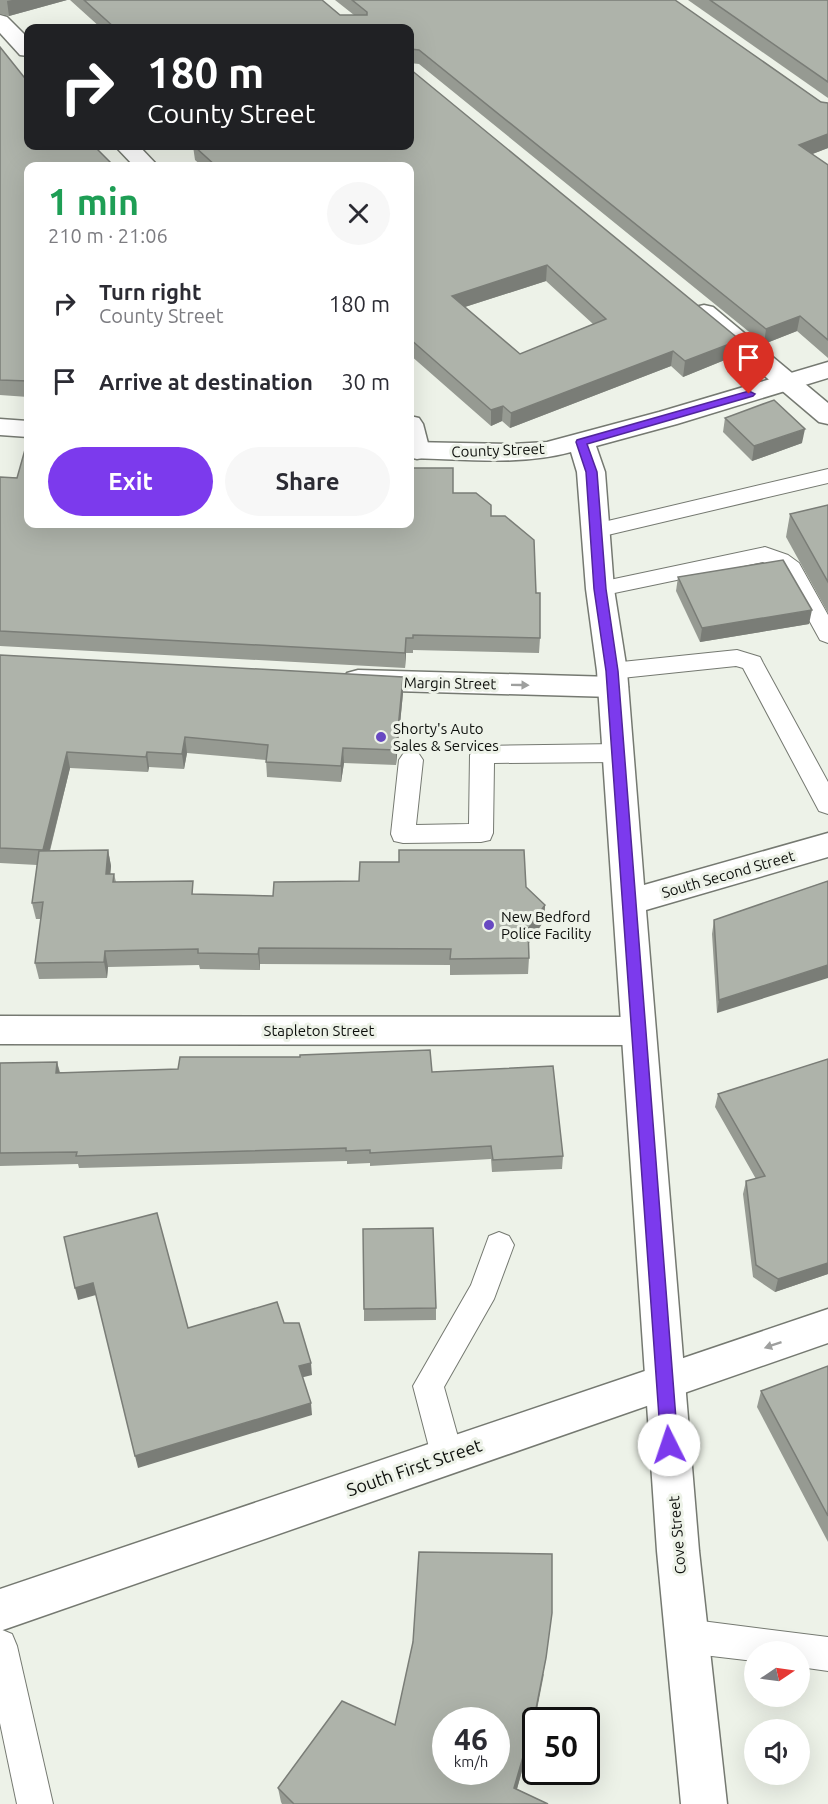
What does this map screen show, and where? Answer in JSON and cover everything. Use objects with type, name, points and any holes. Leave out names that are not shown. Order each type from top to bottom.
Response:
[{"type":"street","points":[[0,21],[24,46]]},
{"type":"street","points":[[130,150],[143,162]]},
{"type":"street","points":[[688,299],[828,416]]},
{"type":"street","name":"County Street","points":[[414,451],[531,451],[581,442],[828,370]]},
{"type":"street","points":[[0,427],[24,429]]},
{"type":"street","name":"Cove Street","points":[[581,442],[591,472],[600,589],[613,679],[664,1382],[686,1636],[704,1804]]},
{"type":"street","name":"Margin Street","points":[[327,678],[613,679]]},
{"type":"street","name":"South Second Street","points":[[629,902],[828,846]]},
{"type":"street","name":"Stapleton Street","points":[[0,1030],[638,1031]]},
{"type":"street","name":"South First Street","points":[[0,1610],[828,1326]]},
{"type":"lane","points":[[595,531],[828,476]]},
{"type":"lane","points":[[600,589],[765,555],[780,560],[791,568],[828,635]]},
{"type":"lane","points":[[613,679],[737,658],[752,663],[826,797]]},
{"type":"lane","points":[[411,760],[403,834],[481,833],[482,755],[618,753]]},
{"type":"lane","points":[[447,1455],[428,1386],[484,1290],[499,1245]]},
{"type":"lane","points":[[686,1636],[828,1653]]},
{"type":"lane","points":[[0,1646],[34,1804]]},
{"type":"building","points":[[84,0],[322,0],[340,15],[367,15],[367,12],[352,0],[675,0],[821,102],[828,103],[828,134],[799,145],[828,165],[828,340],[800,316],[766,329],[419,50],[414,49],[414,24],[111,24]]},
{"type":"building","points":[[710,0],[828,0],[828,82]]},
{"type":"building","points":[[0,47],[24,77],[24,150],[98,150],[110,162],[24,162],[24,381],[0,380]]},
{"type":"building","points":[[414,72],[740,340],[685,361],[673,351],[511,413],[503,406],[491,410],[414,343],[414,162],[212,162],[198,150],[414,150]],"holes":[[[547,265],[606,319],[520,354],[452,296]]]},
{"type":"building","points":[[774,400],[805,429],[754,446],[725,418]]},
{"type":"building","points":[[24,453],[24,528],[414,528],[414,468],[453,468],[453,493],[476,493],[491,505],[491,516],[505,516],[534,540],[536,593],[540,593],[540,638],[413,635],[413,638],[406,638],[405,653],[0,631],[0,477],[17,478]]},
{"type":"building","points":[[828,505],[828,582],[790,514]]},
{"type":"building","points":[[783,560],[812,610],[702,628],[678,577]]},
{"type":"building","points":[[0,655],[403,677],[396,750],[343,748],[341,766],[266,762],[268,745],[185,737],[182,754],[147,752],[146,757],[67,752],[43,850],[0,848]]},
{"type":"building","points":[[108,850],[106,874],[114,874],[113,882],[193,881],[192,894],[273,896],[274,882],[359,881],[360,862],[399,862],[399,850],[524,850],[526,887],[545,905],[528,929],[529,958],[450,959],[451,949],[259,948],[258,954],[198,953],[198,949],[105,951],[104,962],[35,963],[43,902],[32,903],[39,851]]},
{"type":"building","points":[[828,881],[828,965],[719,1000],[714,920]]},
{"type":"building","points":[[430,1050],[432,1072],[553,1066],[563,1156],[493,1160],[491,1146],[370,1153],[370,1150],[346,1151],[346,1148],[76,1156],[77,1152],[0,1153],[0,1063],[57,1062],[56,1073],[178,1069],[180,1057],[300,1057],[300,1055]]},
{"type":"building","points":[[828,1059],[828,1263],[778,1279],[756,1265],[746,1181],[765,1176],[718,1094]]},
{"type":"building","points":[[157,1213],[188,1328],[277,1302],[284,1323],[299,1323],[311,1363],[299,1366],[311,1403],[135,1456],[93,1283],[75,1288],[64,1237]]},
{"type":"building","points":[[433,1228],[436,1308],[364,1309],[363,1229]]},
{"type":"building","points":[[828,1366],[828,1516],[761,1391]]},
{"type":"building","points":[[419,1552],[552,1554],[552,1613],[546,1658],[536,1707],[522,1707],[522,1760],[514,1788],[548,1804],[294,1804],[278,1788],[342,1701],[395,1725],[413,1642]]},
{"type":"place","name":"Shorty's Auto Sales & Services","points":[[381,737]]},
{"type":"place","name":"New Bedford Police Facility","points":[[489,925]]},
{"type":"route","points":[[669,1445],[612,671],[600,589],[593,485],[589,461],[581,442],[749,394]]}]
